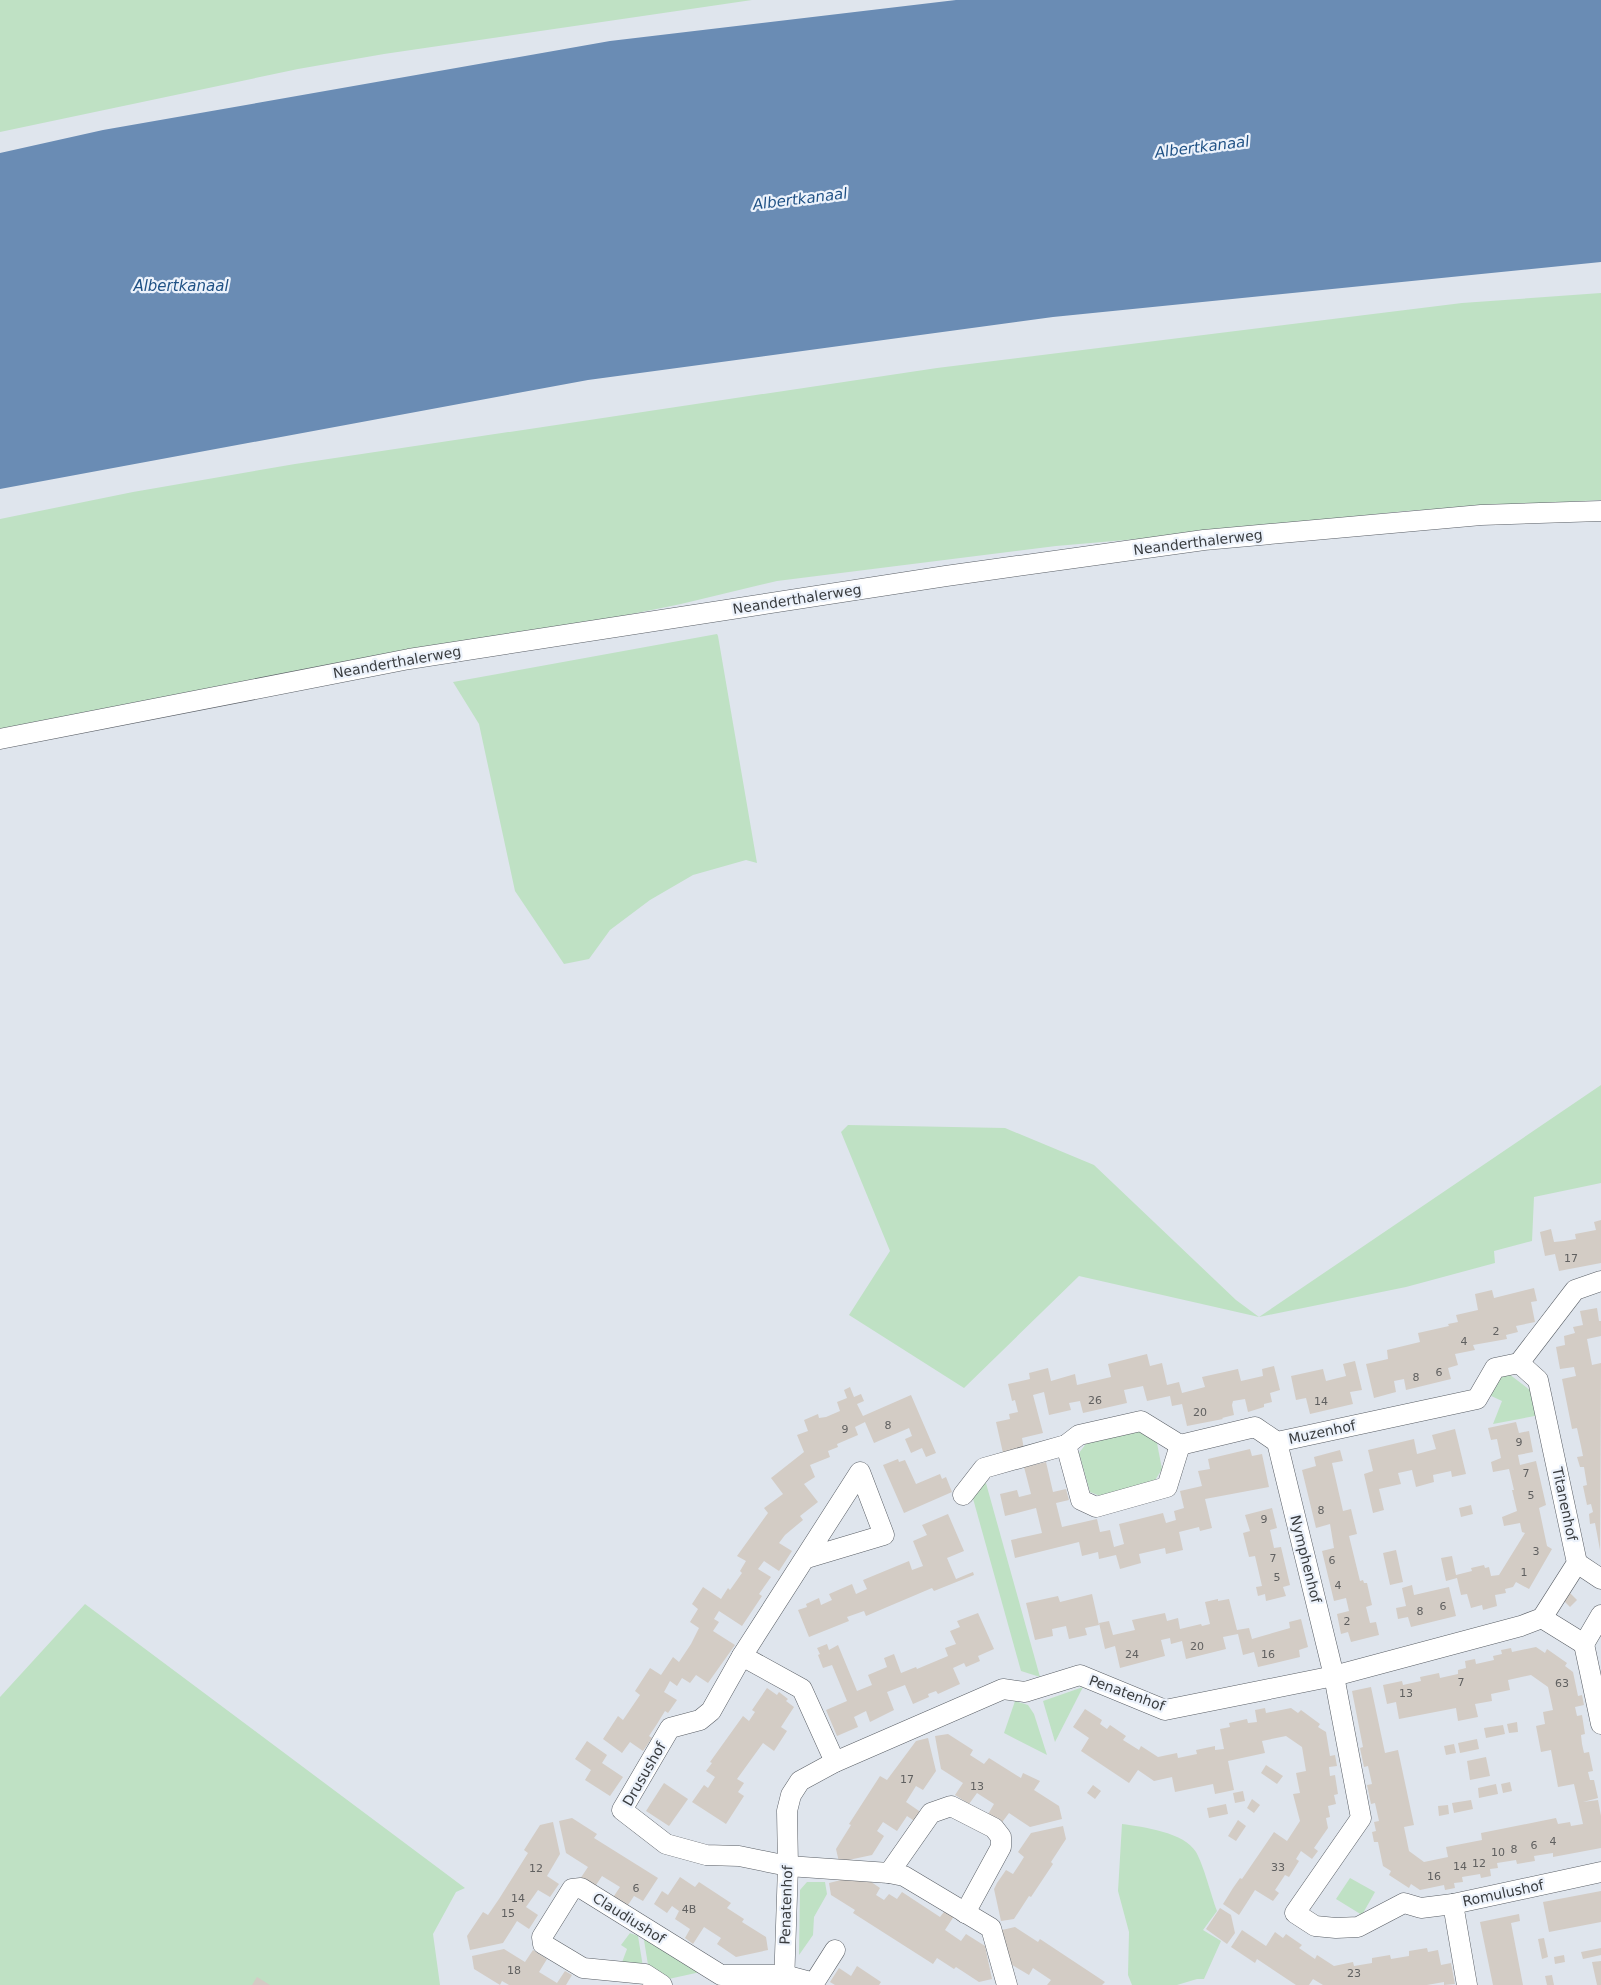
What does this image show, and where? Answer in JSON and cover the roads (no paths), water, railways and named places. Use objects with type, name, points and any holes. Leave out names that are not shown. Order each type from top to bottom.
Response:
[{"type":"street","name":"Neanderthalerweg","points":[[0,739],[410,659],[946,576],[1214,539],[1481,515],[1601,511]]},
{"type":"street","points":[[1519,1363],[1576,1290],[1601,1281]]},
{"type":"street","name":"Titanenhof","points":[[1519,1363],[1538,1380],[1577,1563]]},
{"type":"street","name":"Muzenhof","points":[[1180,1446],[1255,1427],[1277,1442],[1477,1398],[1496,1368],[1519,1363]]},
{"type":"street","points":[[963,1495],[984,1468],[1066,1445],[1079,1435],[1141,1421],[1180,1446],[1167,1487],[1096,1508],[1081,1500],[1066,1445]]},
{"type":"street","name":"Nymphenhof","points":[[1277,1442],[1334,1676]]},
{"type":"street","name":"Drusushof","points":[[788,1866],[739,1856],[706,1855],[666,1844],[622,1810],[670,1728],[700,1720],[711,1711],[742,1656],[806,1558]]},
{"type":"street","points":[[1584,1644],[1542,1618],[1577,1563],[1601,1579]]},
{"type":"street","points":[[1601,1615],[1584,1644],[1601,1724]]},
{"type":"street","name":"Penatenhof","points":[[784,1980],[788,1866],[787,1811],[791,1795],[800,1781],[835,1762],[1003,1689],[1025,1692],[1080,1675],[1165,1710],[1334,1676],[1521,1626],[1542,1618]]},
{"type":"street","points":[[742,1656],[802,1689],[835,1762]]},
{"type":"street","name":"Romulushof","points":[[1334,1676],[1361,1818],[1296,1913],[1315,1926],[1336,1928],[1358,1927],[1404,1903],[1422,1908],[1453,1904],[1601,1872]]},
{"type":"street","points":[[889,1873],[931,1813],[951,1806],[994,1828],[1001,1838],[1001,1847],[965,1913]]},
{"type":"street","points":[[788,1866],[889,1873],[904,1876],[991,1928],[1007,1985]]},
{"type":"street","name":"Claudiushof","points":[[662,1985],[645,1974],[583,1968],[543,1944],[542,1937],[572,1889],[581,1888],[719,1980],[784,1980]]},
{"type":"street","points":[[1453,1904],[1467,1985]]},
{"type":"street","points":[[784,1980],[814,1983],[835,1950]]},
{"type":"water","name":"Albertkanaal","points":[[956,0],[1601,0],[1601,262],[1053,317],[588,380],[0,489],[0,153],[103,130],[610,41]]}]
